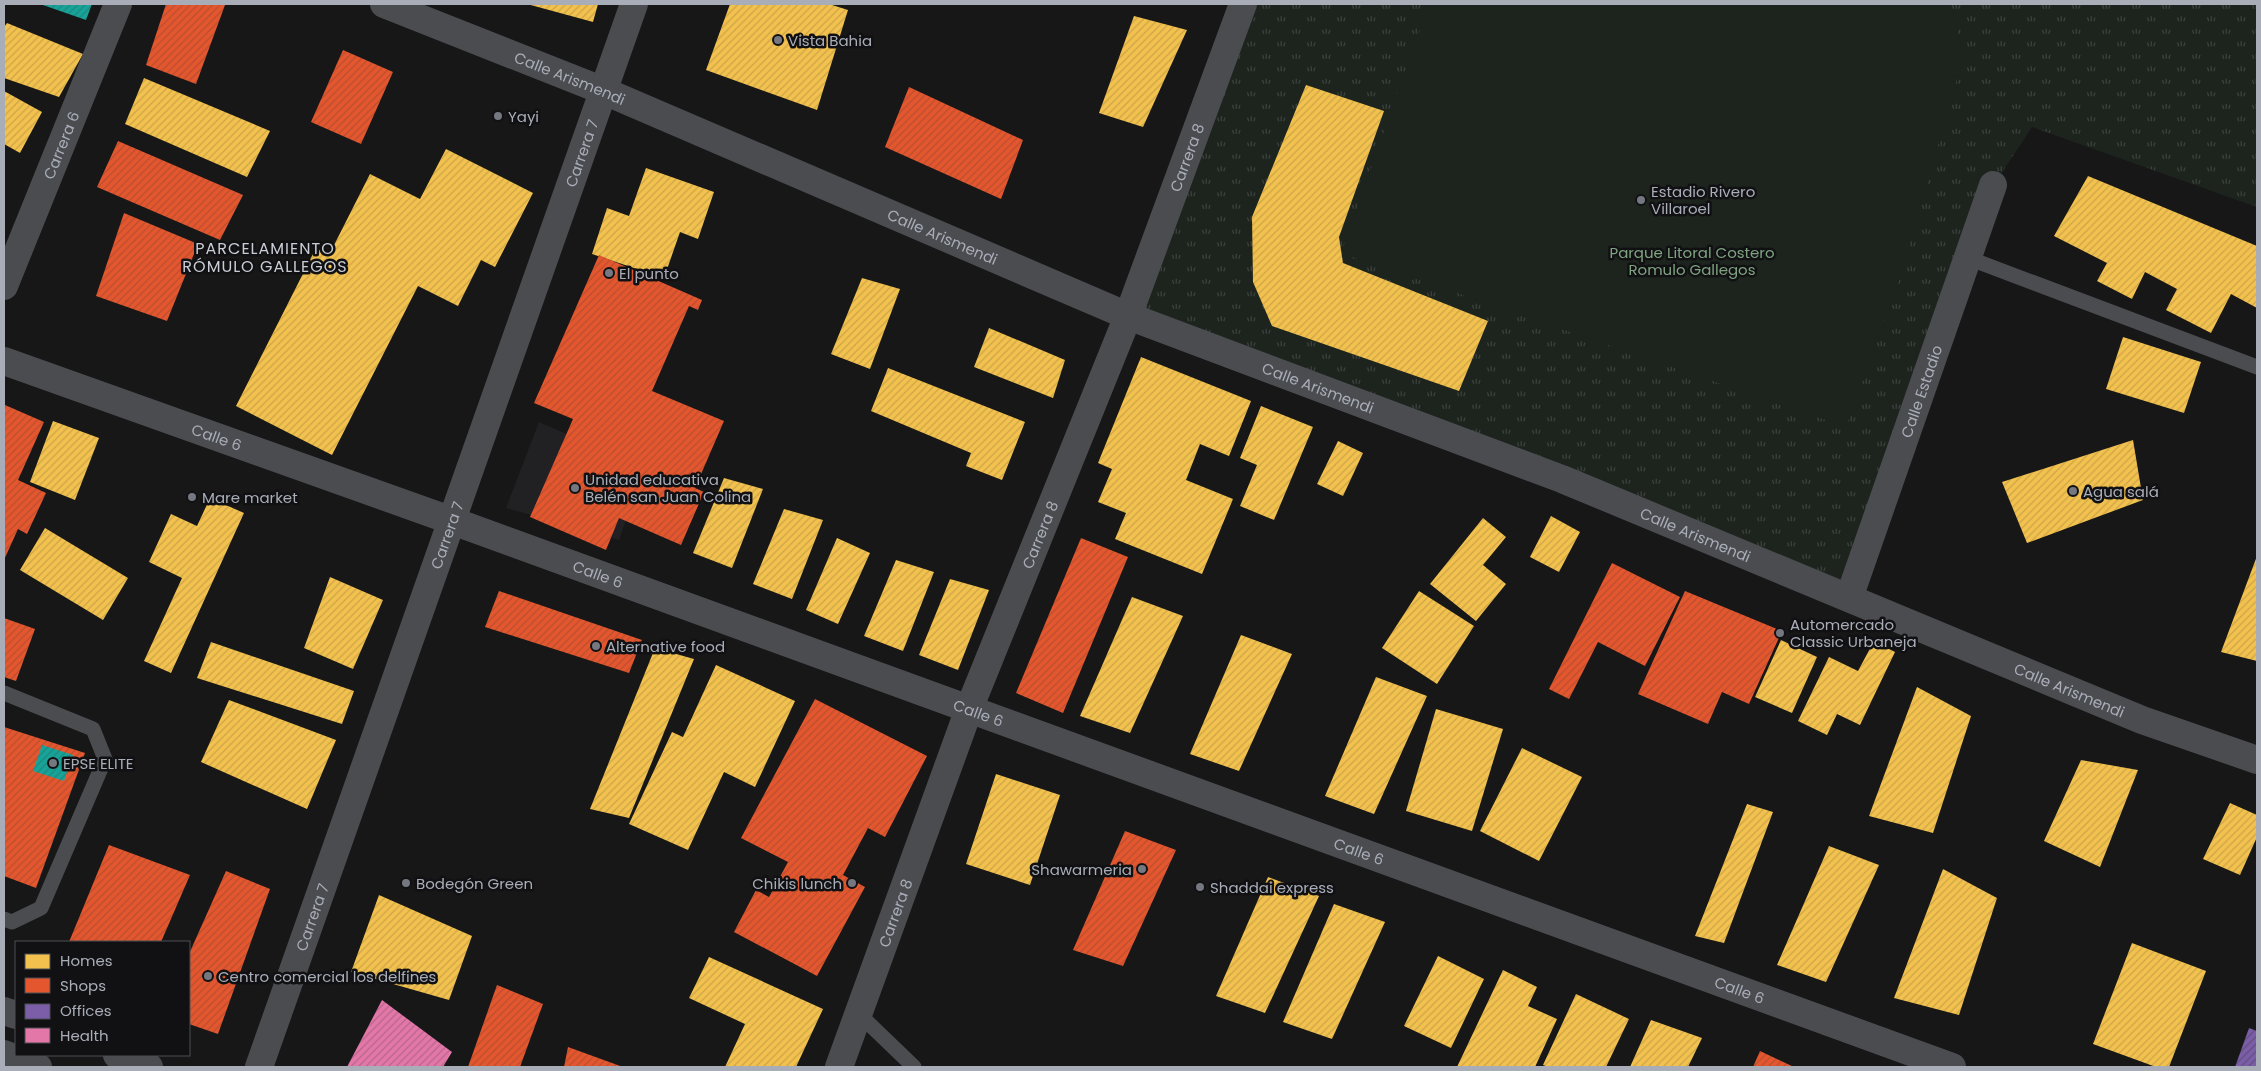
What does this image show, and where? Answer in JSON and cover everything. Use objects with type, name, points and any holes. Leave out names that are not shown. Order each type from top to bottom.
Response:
[{"type":"street","name":"Carrera 6","points":[[4,286],[118,4]]},
{"type":"street","name":"Calle Arismendi","points":[[384,4],[604,91],[1128,316],[1562,479],[2142,720],[2257,760]]},
{"type":"street","name":"Carrera 7","points":[[259,1067],[450,520],[634,4]]},
{"type":"street","name":"Carrera 8","points":[[839,1067],[969,709],[1128,316],[1244,4]]},
{"type":"street","name":"Calle Estadio","points":[[1849,598],[1993,186]]},
{"type":"street","name":"Calle 6","points":[[4,361],[450,520],[1952,1067]]},
{"type":"street","points":[[4,1054],[38,1067]]},
{"type":"street","points":[[120,1056],[149,1067]]},
{"type":"lane","points":[[1968,258],[2257,367]]},
{"type":"lane","points":[[4,693],[93,729],[105,759],[41,908],[12,922],[4,919]]},
{"type":"lane","points":[[859,1014],[914,1067]]},
{"type":"shaded area","name":"Unidad educativa Belén san Juan Colina","points":[[539,422],[644,468],[619,540],[506,508]]},
{"type":"green space","name":"Parque Litoral Costero Romulo Gallegos","points":[[1246,4],[2257,4],[2257,207],[2032,127],[1993,186],[1849,598],[1128,316]]},
{"type":"green space","name":"Estadio Rivero Villaroel","points":[[1429,4],[1950,4],[1964,54],[1900,278],[1846,427],[1341,253]]},
{"type":"building: Homes","points":[[527,4],[598,4],[593,22]]},
{"type":"building: Homes","name":"Vista Bahia","points":[[730,4],[829,4],[848,10],[817,110],[706,70]]},
{"type":"building: Homes","points":[[1134,16],[1187,30],[1143,127],[1099,113]]},
{"type":"building: Homes","points":[[7,23],[83,54],[59,97],[4,78],[4,27]]},
{"type":"building: Homes","points":[[144,78],[270,131],[247,177],[125,124]]},
{"type":"building: Homes","points":[[1306,85],[1384,111],[1339,237],[1343,263],[1488,321],[1459,391],[1272,326],[1253,282],[1252,217]]},
{"type":"building: Homes","points":[[4,91],[42,112],[20,153],[4,144]]},
{"type":"building: Homes","points":[[446,149],[533,193],[495,267],[481,260],[458,306],[418,286],[332,455],[236,406],[316,248],[329,255],[370,174],[420,199]]},
{"type":"building: Homes","points":[[646,168],[714,192],[698,239],[680,232],[664,278],[592,254],[607,208],[629,216]]},
{"type":"building: Homes","points":[[2088,176],[2257,246],[2257,308],[2231,294],[2211,333],[2166,310],[2177,289],[2145,272],[2132,299],[2097,281],[2107,263],[2054,236]]},
{"type":"building: Homes","points":[[862,278],[900,289],[870,369],[831,354]]},
{"type":"building: Homes","points":[[989,328],[1065,360],[1053,398],[974,367]]},
{"type":"building: Homes","points":[[2123,337],[2201,362],[2184,413],[2106,389]]},
{"type":"building: Homes","points":[[1141,357],[1251,401],[1229,456],[1200,444],[1186,480],[1233,499],[1202,574],[1115,539],[1126,513],[1098,502],[1112,469],[1098,463]]},
{"type":"building: Homes","points":[[888,368],[1025,422],[1002,480],[966,466],[971,453],[871,411]]},
{"type":"building: Homes","points":[[1261,406],[1313,427],[1274,520],[1240,506],[1257,465],[1240,458]]},
{"type":"building: Homes","points":[[53,421],[99,438],[75,500],[30,482]]},
{"type":"building: Homes","name":"Agua salá","points":[[2133,440],[2143,500],[2027,543],[2002,482]]},
{"type":"building: Homes","points":[[1338,441],[1363,453],[1343,496],[1317,484]]},
{"type":"building: Homes","points":[[724,478],[763,489],[732,568],[693,553]]},
{"type":"building: Homes","points":[[210,498],[244,513],[171,673],[144,661],[182,578],[149,562],[171,514],[197,526]]},
{"type":"building: Homes","points":[[784,509],[823,520],[792,599],[753,584]]},
{"type":"building: Homes","points":[[1551,516],[1580,532],[1559,572],[1530,557]]},
{"type":"building: Homes","points":[[1483,518],[1506,537],[1483,565],[1506,584],[1476,621],[1430,584]]},
{"type":"building: Homes","points":[[45,528],[128,578],[103,620],[20,570]]},
{"type":"building: Homes","points":[[837,538],[870,553],[838,624],[806,610]]},
{"type":"building: Homes","points":[[2257,556],[2257,661],[2221,652]]},
{"type":"building: Homes","points":[[896,560],[934,572],[903,651],[864,636]]},
{"type":"building: Homes","points":[[330,577],[383,600],[353,669],[304,648]]},
{"type":"building: Homes","points":[[950,579],[989,590],[958,670],[919,655]]},
{"type":"building: Homes","points":[[1419,591],[1474,626],[1437,684],[1382,648]]},
{"type":"building: Homes","points":[[1132,597],[1183,616],[1130,733],[1080,716]]},
{"type":"building: Homes","points":[[1241,635],[1292,654],[1239,771],[1190,754]]},
{"type":"building: Homes","points":[[1781,640],[1817,657],[1792,713],[1755,697]]},
{"type":"building: Homes","points":[[1874,641],[1895,652],[1860,725],[1837,714],[1827,735],[1798,721],[1829,657],[1858,671]]},
{"type":"building: Homes","points":[[211,642],[354,691],[342,724],[197,678]]},
{"type":"building: Homes","points":[[655,648],[694,659],[629,818],[590,809]]},
{"type":"building: Homes","points":[[716,665],[795,701],[755,787],[724,772],[688,850],[629,824],[672,732],[683,737]]},
{"type":"building: Homes","points":[[1376,677],[1427,696],[1374,814],[1325,796]]},
{"type":"building: Homes","points":[[1917,687],[1971,716],[1933,833],[1869,816]]},
{"type":"building: Homes","points":[[229,700],[336,740],[307,809],[201,762]]},
{"type":"building: Homes","points":[[1436,709],[1503,729],[1472,831],[1406,811]]},
{"type":"building: Homes","points":[[1522,748],[1582,777],[1539,861],[1480,831]]},
{"type":"building: Homes","points":[[2081,760],[2138,770],[2100,867],[2044,841]]},
{"type":"building: Homes","points":[[996,774],[1060,795],[1030,885],[966,864]]},
{"type":"building: Homes","points":[[2230,803],[2257,815],[2257,837],[2240,875],[2203,859]]},
{"type":"building: Homes","points":[[1747,804],[1773,812],[1724,943],[1695,936]]},
{"type":"building: Homes","points":[[1829,846],[1879,865],[1826,982],[1777,965]]},
{"type":"building: Homes","points":[[1943,869],[1997,898],[1959,1015],[1894,998]]},
{"type":"building: Homes","points":[[1268,877],[1319,896],[1265,1013],[1216,996]]},
{"type":"building: Homes","points":[[379,895],[472,936],[449,1000],[351,972]]},
{"type":"building: Homes","points":[[1334,904],[1385,922],[1332,1039],[1283,1022]]},
{"type":"building: Homes","points":[[2132,943],[2206,971],[2169,1067],[2156,1067],[2093,1044]]},
{"type":"building: Homes","points":[[1438,956],[1484,979],[1451,1048],[1404,1026]]},
{"type":"building: Homes","points":[[709,957],[823,1009],[796,1067],[725,1067],[745,1024],[689,998]]},
{"type":"building: Homes","points":[[1503,970],[1537,987],[1528,1006],[1557,1019],[1535,1067],[1457,1067]]},
{"type":"building: Homes","points":[[1576,994],[1629,1019],[1606,1067],[1548,1067],[1543,1065]]},
{"type":"building: Homes","points":[[1651,1020],[1702,1038],[1688,1067],[1630,1067]]},
{"type":"building: Shops","points":[[166,4],[225,5],[196,84],[146,65]]},
{"type":"building: Shops","points":[[343,50],[393,72],[361,144],[311,122]]},
{"type":"building: Shops","points":[[909,87],[1023,140],[1001,199],[885,147]]},
{"type":"building: Shops","points":[[118,141],[243,195],[220,240],[97,187]]},
{"type":"building: Shops","points":[[124,213],[198,244],[167,321],[96,296]]},
{"type":"building: Shops","points":[[599,255],[702,300],[698,310],[689,306],[652,391],[724,421],[695,488],[704,492],[681,545],[619,518],[606,550],[530,517],[573,419],[534,403]]},
{"type":"building: Shops","points":[[5,405],[44,422],[18,480],[46,493],[27,534],[18,529],[4,560]]},
{"type":"building: Shops","points":[[1081,538],[1128,557],[1063,713],[1016,693]]},
{"type":"building: Shops","points":[[1612,563],[1680,597],[1645,666],[1598,642],[1569,699],[1549,689]]},
{"type":"building: Shops","points":[[499,591],[642,640],[629,673],[485,627]]},
{"type":"building: Shops","points":[[1685,591],[1782,631],[1749,704],[1722,692],[1708,724],[1638,694]]},
{"type":"building: Shops","points":[[4,618],[35,629],[16,681],[4,677]]},
{"type":"building: Shops","points":[[815,699],[927,756],[885,837],[868,828],[843,875],[865,887],[817,976],[734,932],[756,890],[769,897],[788,862],[741,838]]},
{"type":"building: Shops","points":[[4,727],[85,753],[36,888],[4,876]]},
{"type":"building: Shops","points":[[1125,831],[1176,850],[1123,966],[1073,950]]},
{"type":"building: Shops","points":[[109,845],[190,875],[161,941],[69,941]]},
{"type":"building: Shops","points":[[226,871],[270,889],[218,1034],[190,1024],[190,952]]},
{"type":"building: Shops","points":[[497,985],[543,1004],[520,1067],[468,1067]]},
{"type":"building: Shops","points":[[568,1047],[623,1067],[564,1067]]},
{"type":"building: Shops","points":[[1760,1051],[1794,1067],[1753,1067]]},
{"type":"building: Offices","points":[[2249,1028],[2257,1031],[2257,1067],[2235,1067]]},
{"type":"building: Health","points":[[382,1000],[452,1052],[443,1067],[347,1067]]},
{"type":"building: Public","points":[[40,4],[92,4],[86,20]]},
{"type":"building: Public","name":"EPSE ELITE","points":[[42,745],[73,755],[64,781],[33,771]]},
{"type":"place","name":"Vista Bahia","points":[[778,40]]},
{"type":"place","name":"Yayi","points":[[498,116]]},
{"type":"place","name":"Estadio Rivero Villaroel","points":[[1641,200]]},
{"type":"place","name":"El punto","points":[[609,273]]},
{"type":"place","name":"Unidad educativa Belén san Juan Colina","points":[[575,488]]},
{"type":"place","name":"Agua salá","points":[[2073,491]]},
{"type":"place","name":"Mare market","points":[[192,497]]},
{"type":"place","name":"Automercado Classic Urbaneja","points":[[1780,633]]},
{"type":"place","name":"Alternative food","points":[[596,646]]},
{"type":"place","name":"EPSE ELITE","points":[[53,763]]},
{"type":"place","name":"Shawarmeria","points":[[1142,869]]},
{"type":"place","name":"Bodegón Green","points":[[406,883]]},
{"type":"place","name":"Chikis lunch","points":[[852,883]]},
{"type":"place","name":"Shaddai express","points":[[1200,887]]},
{"type":"place","name":"Centro comercial los delfines","points":[[208,976]]},
{"type":"district","name":"PARCELAMIENTO RÓMULO GALLEGOS","points":[[265,257]]}]
